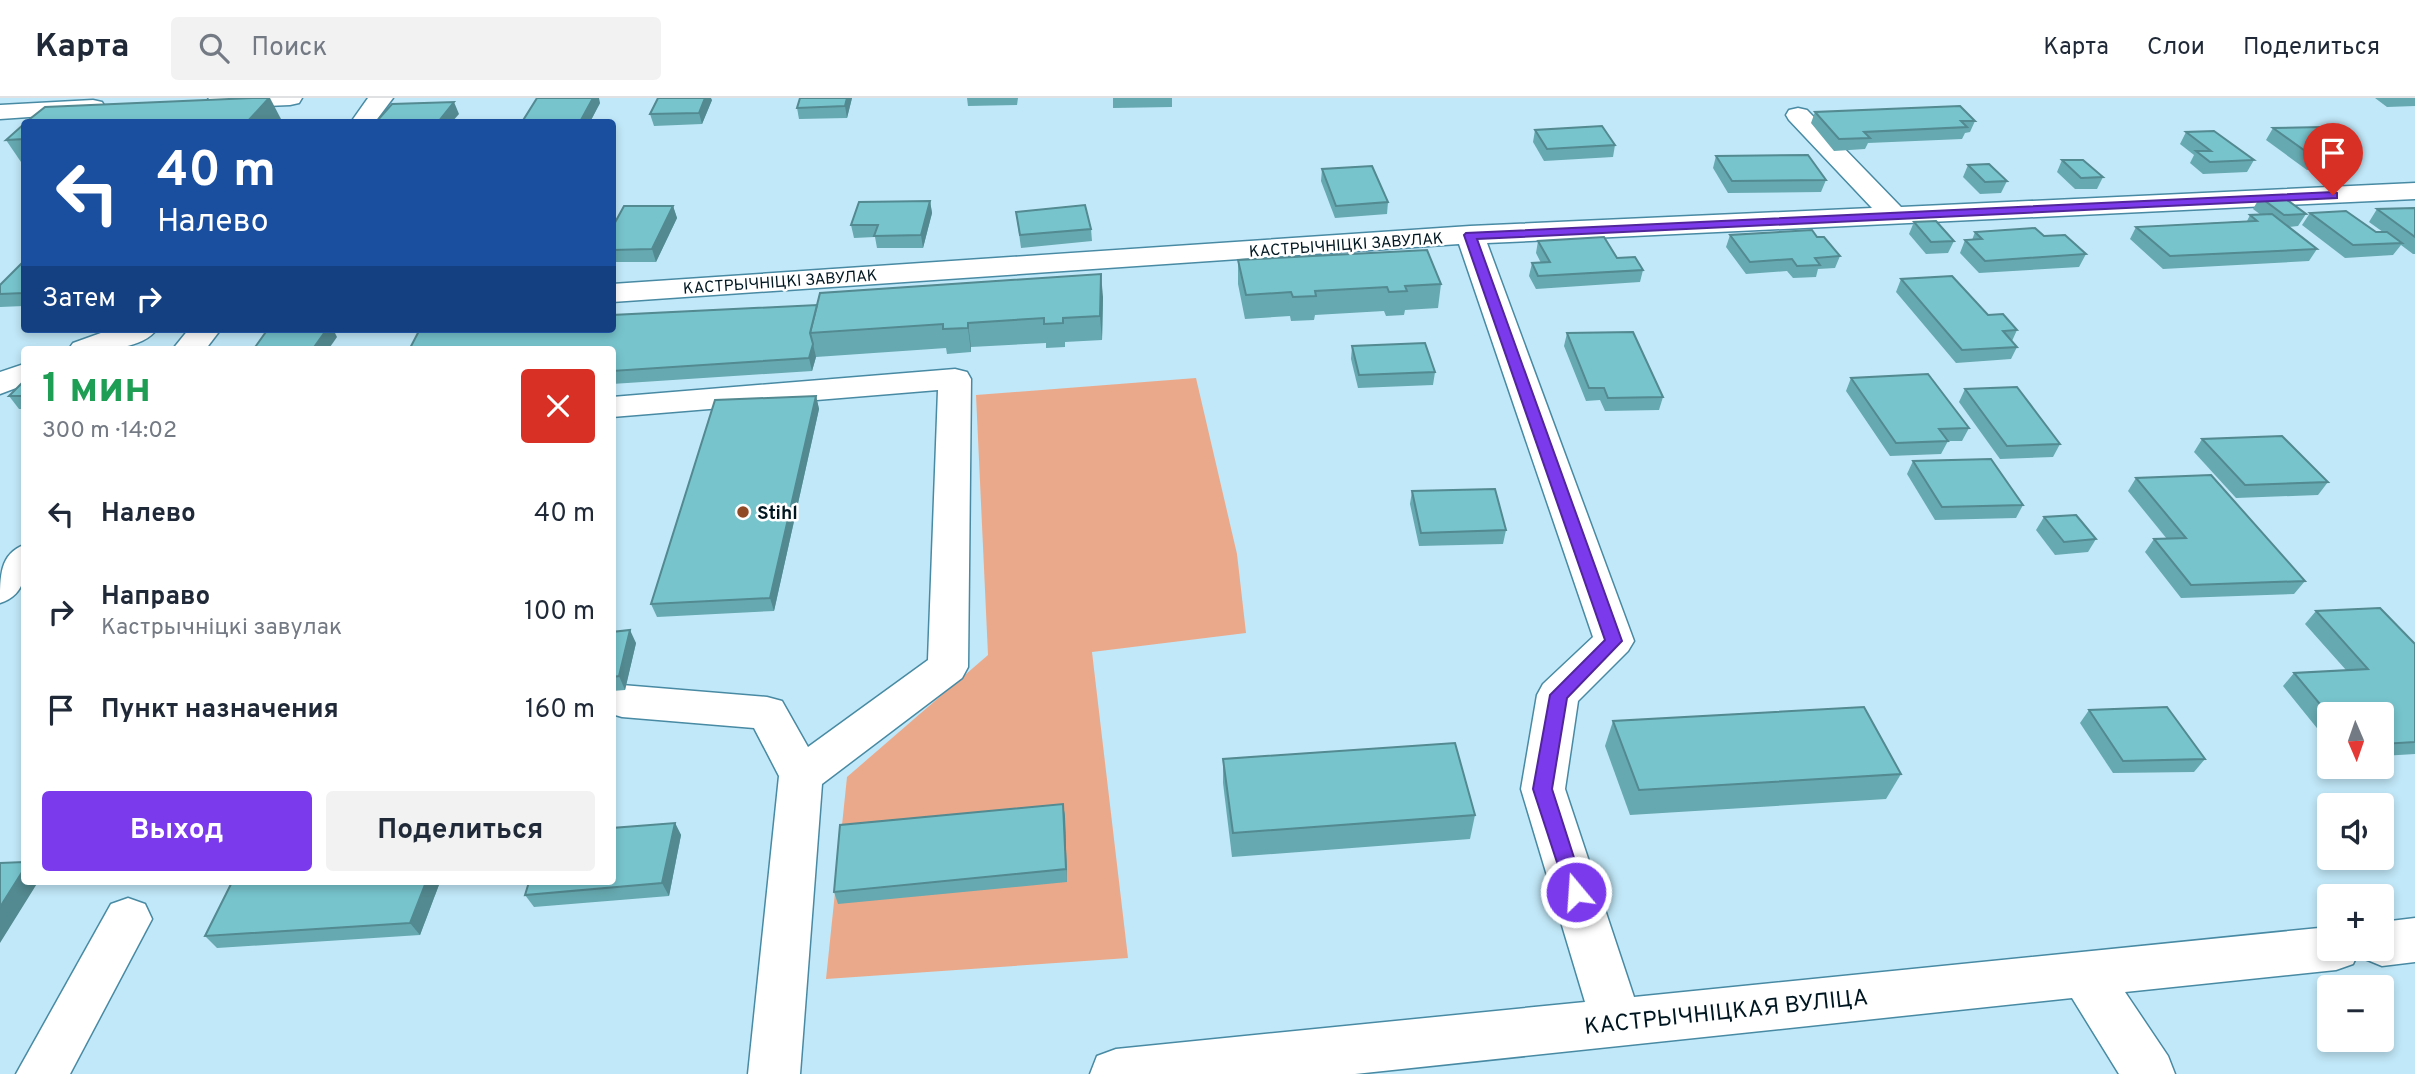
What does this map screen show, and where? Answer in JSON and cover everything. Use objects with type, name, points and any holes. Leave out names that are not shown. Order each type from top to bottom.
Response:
[{"type":"street","points":[[194,103],[290,98]]},
{"type":"street","points":[[365,119],[381,98]]},
{"type":"street","points":[[0,112],[111,106]]},
{"type":"street","points":[[1798,115],[1895,216]]},
{"type":"street","name":"КАСТРЫЧНІЦКІ ЗАВУЛАК","points":[[616,293],[1470,235],[2415,191]]},
{"type":"street","points":[[1470,235],[1614,641],[1558,695],[1543,789],[1616,1022]]},
{"type":"street","points":[[95,346],[130,333]]},
{"type":"street","points":[[0,384],[21,375]]},
{"type":"street","points":[[616,407],[955,379],[948,667],[801,776]]},
{"type":"street","points":[[0,589],[21,562]]},
{"type":"street","points":[[622,701],[767,713],[801,776],[774,1074]]},
{"type":"street","points":[[42,1074],[128,919]]},
{"type":"street","points":[[2394,943],[2415,940]]},
{"type":"street","name":"КАСТРЫЧНІЦКАЯ ВУЛІЦА","points":[[1116,1074],[1277,1066],[1616,1022],[2317,950]]},
{"type":"street","points":[[2084,974],[2149,1074]]},
{"type":"shaded area","points":[[1196,378],[1237,554],[1246,633],[1092,652],[1128,958],[826,979],[847,777],[988,655],[976,395]]},
{"type":"building","points":[[269,98],[250,119],[30,119],[45,107]]},
{"type":"building","points":[[537,98],[593,98],[582,119],[524,119]]},
{"type":"building","points":[[658,98],[705,98],[699,113],[650,114]]},
{"type":"building","points":[[800,98],[847,98],[845,106],[797,108]]},
{"type":"building","points":[[454,102],[440,119],[379,119],[392,104]]},
{"type":"building","points":[[1960,106],[1975,121],[1961,121],[1967,127],[1864,132],[1870,138],[1839,139],[1815,112]]},
{"type":"building","points":[[1602,126],[1615,145],[1547,149],[1535,130]]},
{"type":"building","points":[[21,127],[21,139],[6,140]]},
{"type":"building","points":[[2323,127],[2337,137],[2323,137],[2351,156],[2315,158],[2273,128]]},
{"type":"building","points":[[2214,131],[2254,160],[2210,162],[2196,151],[2211,151],[2186,132]]},
{"type":"building","points":[[1808,155],[1826,180],[1732,181],[1716,156]]},
{"type":"building","points":[[2062,160],[2083,160],[2103,177],[2081,178]]},
{"type":"building","points":[[1989,164],[2007,181],[1985,182],[1968,165]]},
{"type":"building","points":[[1372,166],[1388,202],[1336,206],[1322,169]]},
{"type":"building","points":[[2282,196],[2306,214],[2284,215],[2260,197]]},
{"type":"building","points":[[930,201],[921,235],[874,236],[878,225],[851,225],[859,202]]},
{"type":"building","points":[[1085,205],[1091,229],[1020,235],[1016,212]]},
{"type":"building","points":[[624,206],[673,206],[652,249],[616,250],[616,221]]},
{"type":"building","points":[[2415,208],[2415,237],[2377,209]]},
{"type":"building","points":[[2346,211],[2376,232],[2387,232],[2402,243],[2353,245],[2310,213]]},
{"type":"building","points":[[2272,214],[2317,249],[2170,256],[2136,227],[2257,221],[2250,215]]},
{"type":"building","points":[[1936,221],[1954,241],[1931,242],[1914,222]]},
{"type":"building","points":[[2035,228],[2044,236],[2065,235],[2086,254],[1985,261],[1965,240],[1982,239],[1975,232]]},
{"type":"building","points":[[1812,230],[1817,237],[1824,237],[1840,256],[1815,258],[1820,265],[1797,266],[1792,259],[1750,262],[1730,235]]},
{"type":"building","points":[[1604,237],[1617,258],[1635,257],[1643,270],[1538,276],[1532,263],[1550,262],[1538,241]]},
{"type":"building","points":[[1427,250],[1441,284],[1405,286],[1407,291],[1389,292],[1387,287],[1315,291],[1316,296],[1293,297],[1291,292],[1246,295],[1238,260]]},
{"type":"building","points":[[21,264],[21,293],[0,294],[0,285]]},
{"type":"building","points":[[1101,274],[1100,316],[1063,318],[1063,323],[1044,324],[1044,318],[968,323],[968,328],[943,329],[943,324],[810,333],[820,293]]},
{"type":"building","points":[[1952,276],[1988,315],[2003,314],[2017,330],[2003,331],[2017,347],[1962,350],[1901,279]]},
{"type":"building","points":[[817,305],[810,333],[813,344],[809,358],[616,371],[616,346],[411,346],[418,333],[616,333],[616,315]]},
{"type":"building","points":[[1633,332],[1663,397],[1608,398],[1604,388],[1589,388],[1567,333]]},
{"type":"building","points":[[265,333],[324,333],[315,346],[256,346]]},
{"type":"building","points":[[1425,343],[1435,372],[1359,375],[1352,346]]},
{"type":"building","points":[[1928,374],[1969,428],[1939,429],[1948,441],[1896,443],[1851,378]]},
{"type":"building","points":[[21,384],[21,396],[9,396]]},
{"type":"building","points":[[2017,387],[2060,444],[2007,446],[1965,389]]},
{"type":"building","name":"Stihl","points":[[816,396],[770,598],[651,604],[715,400]]},
{"type":"building","points":[[2282,436],[2328,482],[2245,485],[2202,439]]},
{"type":"building","points":[[1991,459],[2023,505],[1942,507],[1913,461]]},
{"type":"building","points":[[2211,475],[2305,581],[2191,585],[2154,539],[2186,538],[2136,478]]},
{"type":"building","points":[[1495,489],[1506,530],[1421,533],[1412,491]]},
{"type":"building","points":[[2076,515],[2096,539],[2064,542],[2044,517]]},
{"type":"building","points":[[2380,608],[2415,644],[2415,742],[2394,743],[2394,702],[2318,702],[2294,673],[2368,669],[2316,611]]},
{"type":"building","points":[[630,630],[619,676],[616,676],[616,632]]},
{"type":"building","points":[[1864,707],[1901,774],[1639,790],[1613,721]]},
{"type":"building","points":[[2167,707],[2205,759],[2123,761],[2089,710]]},
{"type":"building","points":[[1455,743],[1475,815],[1233,833],[1223,759]]},
{"type":"building","points":[[1063,804],[1066,869],[834,892],[840,825]]},
{"type":"building","points":[[675,823],[662,883],[525,895],[528,885],[616,885],[616,828]]},
{"type":"building","points":[[21,862],[21,874],[0,907],[0,863]]},
{"type":"building","points":[[230,885],[425,885],[410,923],[205,936]]},
{"type":"place","name":"Stihl","points":[[743,512]]},
{"type":"route","points":[[1576,892],[1543,789],[1558,695],[1614,641],[1470,235],[2333,195]]}]
